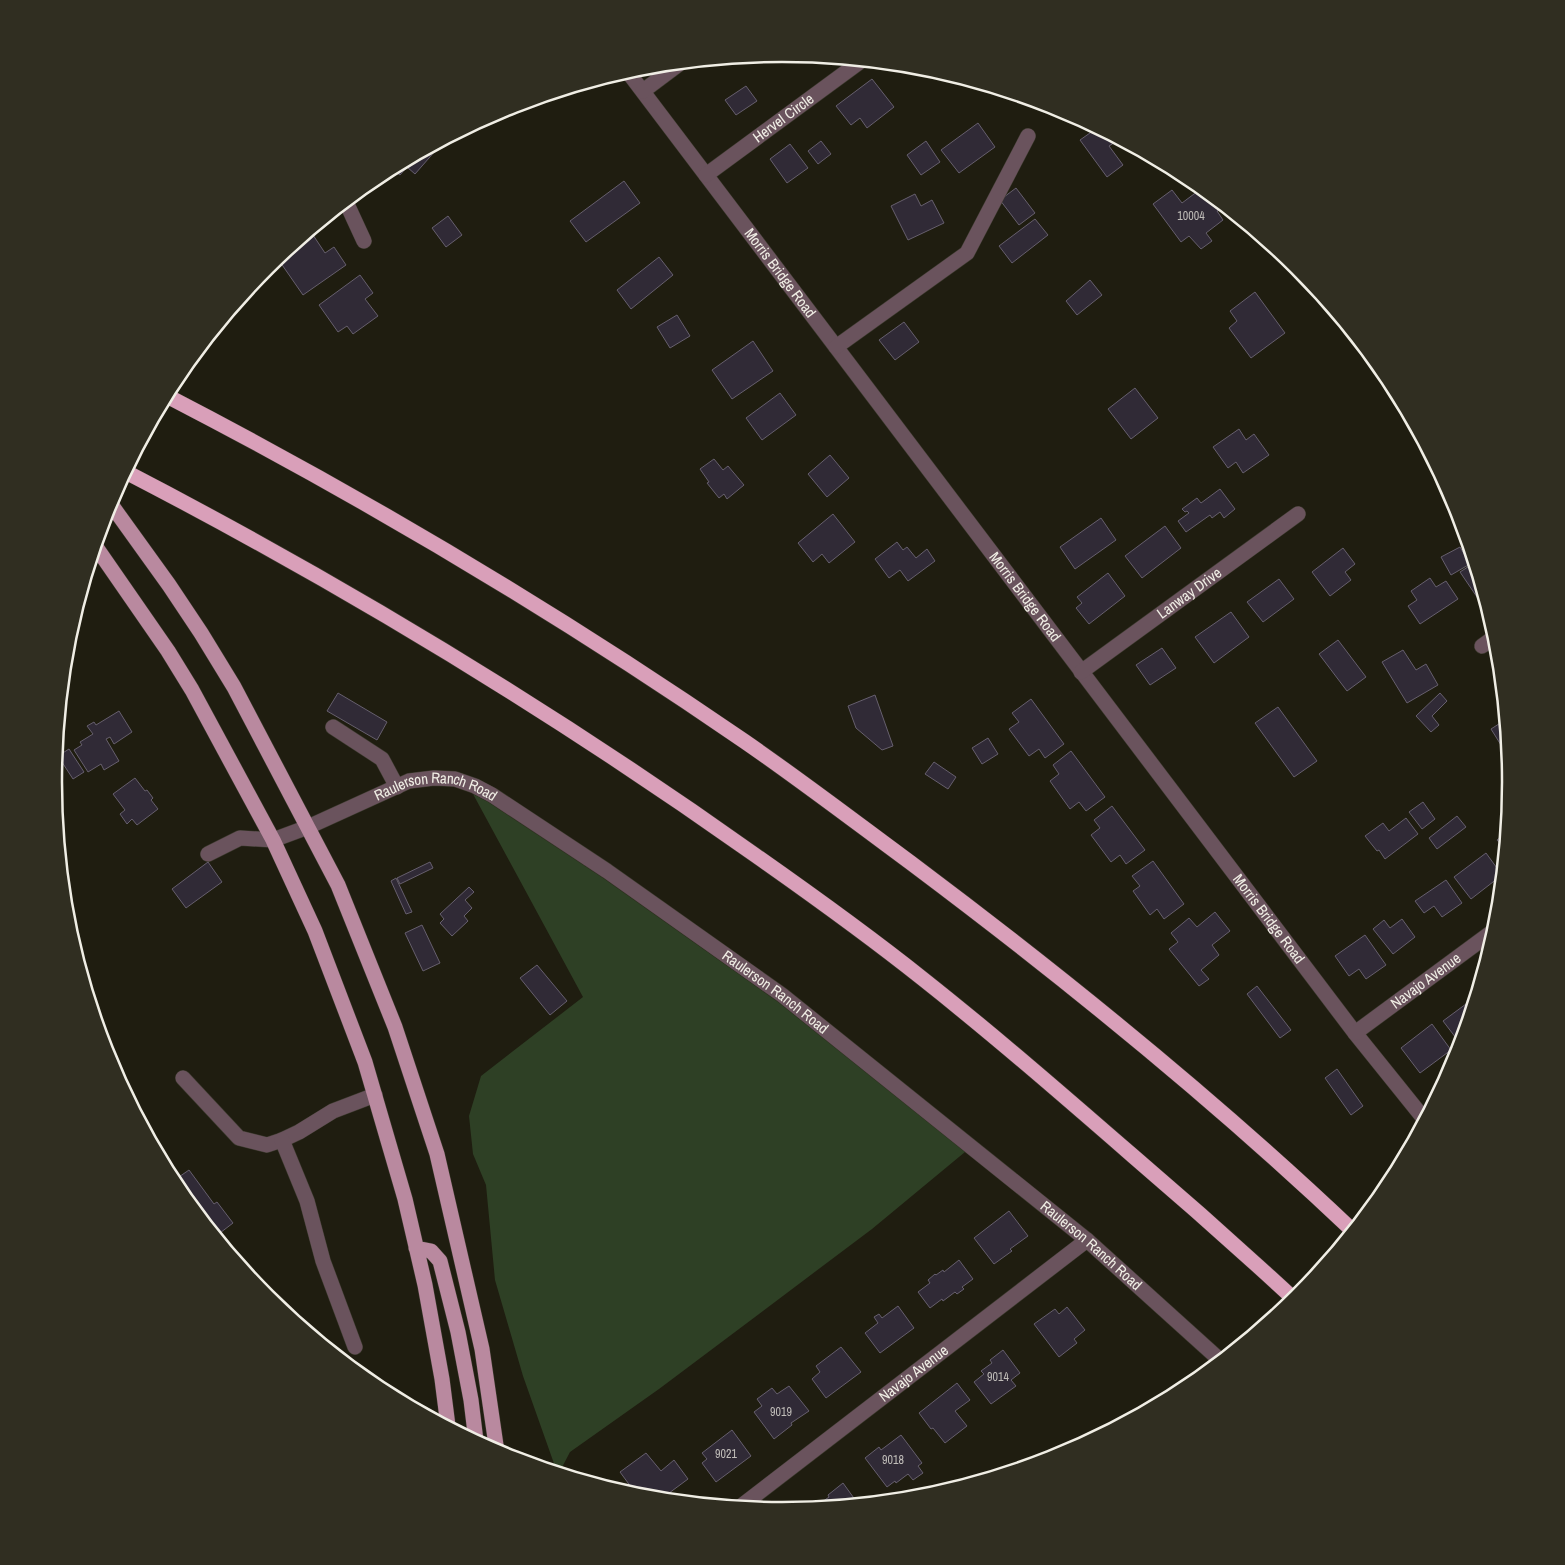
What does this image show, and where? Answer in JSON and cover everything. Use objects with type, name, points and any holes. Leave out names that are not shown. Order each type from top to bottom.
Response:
[{"type":"highway","points":[[173,399],[351,496],[489,577],[575,630],[744,742],[859,824],[1001,930],[1088,1000],[1258,1144],[1349,1227]]},
{"type":"highway","points":[[132,475],[228,526],[440,648],[576,732],[704,819],[800,887],[922,978],[1031,1066],[1289,1295]]},
{"type":"main road","points":[[116,511],[169,585],[234,687],[338,885],[395,1027],[437,1154],[482,1348],[496,1443]]},
{"type":"main road","points":[[100,554],[168,651],[192,690],[273,840],[315,931],[365,1062],[405,1199],[438,1360],[447,1419]]},
{"type":"main road","points":[[416,1248],[431,1251],[440,1261],[458,1332],[471,1400],[475,1433]]},
{"type":"street","name":"Hervel Circle","points":[[706,175],[855,67]]},
{"type":"street","points":[[643,91],[668,72]]},
{"type":"street","name":"Morris Bridge Road","points":[[633,78],[1355,1033],[1421,1115]]},
{"type":"street","points":[[836,347],[967,253],[1028,136]]},
{"type":"street","points":[[349,208],[364,240]]},
{"type":"street","name":"Lanway Drive","points":[[1081,672],[1298,514]]},
{"type":"street","points":[[1482,646],[1489,641]]},
{"type":"street","points":[[333,727],[382,759],[397,787]]},
{"type":"street","name":"Raulerson Ranch Road","points":[[273,840],[308,827],[409,781],[434,778],[455,779],[475,786],[607,871],[782,995],[1087,1240],[1217,1357]]},
{"type":"street","points":[[208,854],[240,838],[273,840]]},
{"type":"street","name":"Navajo Avenue","points":[[1355,1033],[1486,937]]},
{"type":"street","points":[[183,1078],[239,1138],[267,1145],[282,1140],[334,1111],[375,1095]]},
{"type":"street","points":[[282,1140],[307,1201],[323,1261],[355,1347]]},
{"type":"street","name":"Navajo Avenue","points":[[754,1501],[1087,1240]]},
{"type":"green space","points":[[473,794],[603,878],[778,1002],[965,1152],[872,1229],[659,1389],[570,1452],[562,1467],[555,1465],[523,1376],[495,1280],[486,1185],[473,1154],[469,1116],[481,1076],[583,997]]},
{"type":"building","points":[[872,79],[894,107],[867,128],[860,118],[851,125],[836,106]]},
{"type":"building","points":[[746,86],[757,101],[736,115],[725,100]]},
{"type":"building","points":[[978,123],[995,147],[959,173],[941,150]]},
{"type":"building","points":[[1091,132],[1113,143],[1109,146],[1123,165],[1107,177],[1080,140]]},
{"type":"building","points":[[821,141],[831,154],[818,164],[808,151]]},
{"type":"building","points":[[926,141],[940,162],[921,175],[907,155]]},
{"type":"building","points":[[790,144],[808,168],[787,183],[770,159]]},
{"type":"building","points":[[433,154],[415,174],[408,168]]},
{"type":"building","points":[[624,181],[640,203],[586,242],[570,221]]},
{"type":"building","points":[[1016,188],[1035,213],[1019,225],[1000,200]]},
{"type":"building","points":[[1172,190],[1182,203],[1195,193],[1219,210],[1217,211],[1223,220],[1206,233],[1212,241],[1201,249],[1189,236],[1181,242],[1153,204]]},
{"type":"building","points":[[915,194],[921,206],[932,200],[944,223],[908,240],[891,206]]},
{"type":"building","points":[[448,216],[462,235],[446,247],[432,228]]},
{"type":"building","points":[[1035,219],[1048,235],[1012,263],[999,246]]},
{"type":"building","points":[[314,236],[325,253],[334,247],[346,265],[303,295],[282,265]]},
{"type":"building","points":[[659,257],[673,275],[631,309],[617,290]]},
{"type":"building","points":[[360,275],[373,293],[365,299],[378,316],[353,334],[347,326],[338,332],[319,305]]},
{"type":"building","points":[[1090,280],[1102,295],[1077,315],[1066,301]]},
{"type":"building","points":[[1255,292],[1285,333],[1251,358],[1229,328],[1237,321],[1230,311]]},
{"type":"building","points":[[677,315],[690,336],[670,348],[657,327]]},
{"type":"building","points":[[904,322],[919,342],[895,360],[879,340]]},
{"type":"building","points":[[753,341],[773,371],[732,399],[712,370]]},
{"type":"building","points":[[1135,388],[1158,418],[1131,439],[1108,409]]},
{"type":"building","points":[[780,393],[796,415],[762,440],[746,418]]},
{"type":"building","points":[[1239,429],[1246,440],[1254,434],[1269,455],[1243,473],[1236,462],[1228,468],[1213,447]]},
{"type":"building","points":[[830,455],[849,478],[827,497],[808,474]]},
{"type":"building","points":[[714,459],[723,470],[728,466],[744,485],[727,499],[724,494],[719,498],[707,483],[709,482],[700,469]]},
{"type":"building","points":[[1220,489],[1235,509],[1224,518],[1220,512],[1212,518],[1210,515],[1186,532],[1178,521],[1189,513],[1182,509],[1197,498],[1201,503]]},
{"type":"building","points":[[833,514],[855,542],[829,563],[822,554],[813,562],[798,543]]},
{"type":"building","points":[[1101,518],[1116,540],[1075,569],[1060,547]]},
{"type":"building","points":[[1165,526],[1181,548],[1142,578],[1125,556]]},
{"type":"building","points":[[897,542],[903,550],[907,547],[916,558],[927,549],[935,561],[908,581],[900,570],[889,578],[875,559]]},
{"type":"building","points":[[1460,547],[1468,565],[1451,575],[1441,557]]},
{"type":"building","points":[[1343,548],[1355,564],[1345,572],[1351,580],[1330,596],[1312,572]]},
{"type":"building","points":[[1469,566],[1479,600],[1460,572]]},
{"type":"building","points":[[1108,573],[1125,596],[1089,624],[1076,608],[1082,603],[1077,597]]},
{"type":"building","points":[[1430,578],[1436,587],[1446,581],[1458,599],[1420,624],[1408,606],[1417,600],[1411,591]]},
{"type":"building","points":[[1279,579],[1294,599],[1263,622],[1247,602]]},
{"type":"building","points":[[1231,612],[1249,637],[1214,663],[1195,637]]},
{"type":"building","points":[[1338,640],[1366,677],[1347,691],[1319,654]]},
{"type":"building","points":[[1162,648],[1176,668],[1150,685],[1136,665]]},
{"type":"building","points":[[1403,650],[1416,670],[1426,664],[1438,685],[1407,703],[1382,662]]},
{"type":"building","points":[[338,693],[387,722],[377,740],[327,711]]},
{"type":"building","points":[[1440,693],[1447,701],[1432,716],[1439,725],[1431,732],[1416,716]]},
{"type":"building","points":[[875,695],[893,746],[882,750],[856,728],[848,706]]},
{"type":"building","points":[[1031,699],[1064,744],[1045,758],[1039,749],[1029,756],[1009,729],[1019,722],[1012,713]]},
{"type":"building","points":[[1278,707],[1317,761],[1294,777],[1255,723]]},
{"type":"building","points":[[119,711],[132,732],[114,744],[110,737],[106,739],[119,761],[104,770],[101,764],[88,772],[74,750],[82,745],[80,742],[93,734],[87,726],[94,722],[96,725]]},
{"type":"building","points":[[1500,723],[1501,745],[1491,729]]},
{"type":"building","points":[[988,738],[998,754],[982,764],[972,748]]},
{"type":"building","points":[[69,749],[84,772],[73,779],[63,763],[63,753]]},
{"type":"building","points":[[1071,751],[1105,797],[1086,811],[1079,802],[1070,809],[1050,781],[1059,774],[1053,765]]},
{"type":"building","points":[[934,762],[956,777],[948,789],[925,774]]},
{"type":"building","points":[[135,778],[153,798],[151,800],[158,809],[137,825],[132,819],[127,824],[120,814],[125,810],[113,794]]},
{"type":"building","points":[[1423,802],[1435,819],[1422,829],[1409,812]]},
{"type":"building","points":[[1112,806],[1145,850],[1126,864],[1120,855],[1111,862],[1091,835],[1100,828],[1094,820]]},
{"type":"building","points":[[1457,816],[1466,827],[1437,849],[1429,838]]},
{"type":"building","points":[[1406,818],[1418,834],[1385,859],[1365,836],[1383,823],[1389,831]]},
{"type":"building","points":[[1486,853],[1497,868],[1495,880],[1471,899],[1454,877]]},
{"type":"building","points":[[1153,861],[1184,904],[1164,919],[1157,909],[1150,915],[1133,891],[1140,886],[1132,876]]},
{"type":"building","points":[[208,862],[222,882],[186,908],[172,889]]},
{"type":"building","points":[[430,862],[433,868],[400,884],[397,878]]},
{"type":"building","points":[[396,878],[412,912],[406,914],[391,881]]},
{"type":"building","points":[[1446,880],[1462,903],[1442,917],[1434,906],[1424,913],[1415,901]]},
{"type":"building","points":[[469,887],[474,892],[465,900],[472,908],[464,916],[468,921],[452,936],[440,923],[444,919],[440,914]]},
{"type":"building","points":[[1215,912],[1230,931],[1212,945],[1219,955],[1201,970],[1209,979],[1199,986],[1169,949],[1178,942],[1171,933],[1189,918],[1197,927]]},
{"type":"building","points":[[1402,919],[1415,937],[1393,954],[1373,929],[1384,920],[1390,928]]},
{"type":"building","points":[[422,925],[440,963],[423,971],[405,933]]},
{"type":"building","points":[[1365,935],[1386,965],[1366,979],[1359,969],[1349,976],[1335,956]]},
{"type":"building","points":[[537,965],[567,1001],[550,1015],[520,978]]},
{"type":"building","points":[[1257,986],[1291,1030],[1280,1038],[1247,994]]},
{"type":"building","points":[[1467,1003],[1456,1037],[1443,1021]]},
{"type":"building","points":[[1432,1024],[1451,1050],[1420,1073],[1401,1048]]},
{"type":"building","points":[[1337,1069],[1363,1106],[1351,1115],[1325,1078]]},
{"type":"building","points":[[189,1170],[214,1204],[217,1202],[233,1223],[221,1232],[180,1176]]},
{"type":"building","points":[[1009,1211],[1028,1236],[994,1264],[974,1238]]},
{"type":"building","points":[[959,1260],[973,1279],[962,1287],[964,1289],[957,1294],[955,1292],[930,1308],[918,1292],[930,1283],[928,1280],[935,1274],[943,1270],[944,1272]]},
{"type":"building","points":[[898,1306],[914,1328],[880,1353],[865,1333],[878,1323],[874,1317],[879,1314],[882,1318]]},
{"type":"building","points":[[1067,1307],[1085,1330],[1074,1339],[1077,1343],[1059,1357],[1034,1324],[1055,1309],[1059,1314]]},
{"type":"building","points":[[841,1347],[861,1372],[826,1398],[812,1379],[820,1372],[816,1366]]},
{"type":"building","points":[[1003,1350],[1020,1373],[1011,1380],[1016,1386],[991,1404],[974,1382],[984,1374],[981,1371],[992,1363],[990,1360]]},
{"type":"building","points":[[957,1383],[970,1400],[955,1411],[967,1426],[945,1443],[919,1413]]},
{"type":"building","points":[[789,1386],[809,1411],[791,1423],[792,1425],[774,1439],[754,1412],[762,1406],[757,1399],[772,1388],[777,1394]]},
{"type":"building","points":[[732,1430],[751,1456],[716,1482],[702,1463],[707,1459],[702,1453]]},
{"type":"building","points":[[901,1435],[922,1463],[918,1466],[923,1473],[913,1480],[908,1474],[887,1487],[865,1458],[879,1447],[881,1450]]},
{"type":"building","points":[[646,1453],[661,1471],[674,1460],[688,1479],[669,1493],[630,1486],[620,1472]]},
{"type":"building","points":[[843,1483],[854,1498],[823,1501],[829,1497],[828,1495]]}]
